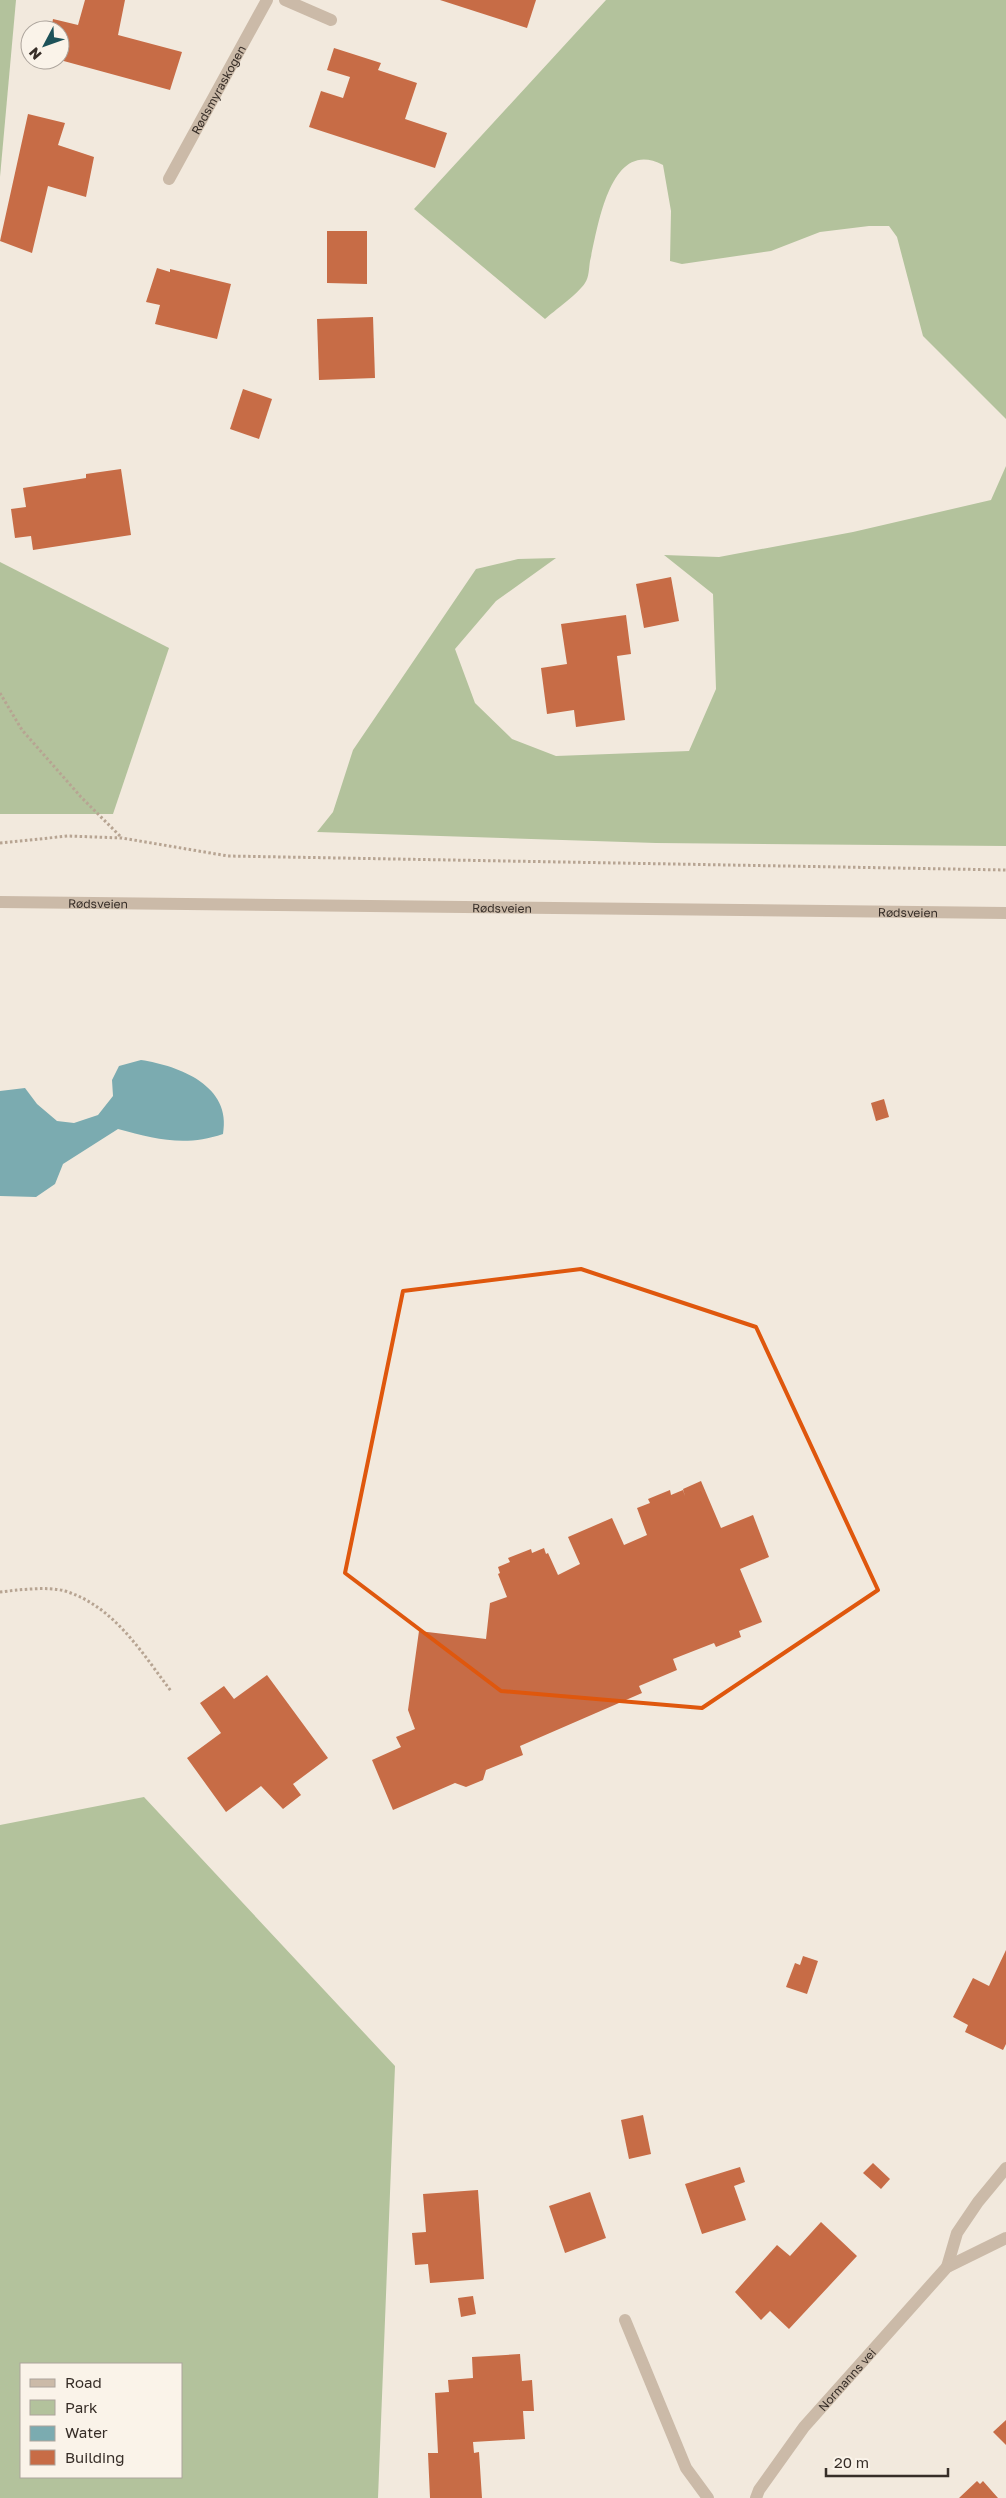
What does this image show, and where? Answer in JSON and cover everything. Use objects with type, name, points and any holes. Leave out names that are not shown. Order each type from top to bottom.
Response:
[{"type":"street","name":"Rødsmyraskogen","points":[[170,179],[267,0]]},
{"type":"street","points":[[285,0],[304,3],[331,20]]},
{"type":"street","name":"Rødsveien","points":[[0,902],[1006,913]]},
{"type":"street","name":"Normanns vei","points":[[947,2267],[957,2233],[978,2202],[1006,2168]]},
{"type":"street","name":"Normanns vei","points":[[756,2498],[759,2490],[804,2427],[947,2267],[1006,2238]]},
{"type":"street","points":[[625,2320],[686,2468],[708,2498]]},
{"type":"path","points":[[0,693],[22,730],[81,797],[122,838]]},
{"type":"path","points":[[0,843],[68,836],[122,838],[228,856],[1006,870]]},
{"type":"path","points":[[0,1592],[24,1589],[64,1591],[92,1604],[119,1624],[171,1692]]},
{"type":"highlighted area","points":[[581,1269],[756,1327],[878,1590],[702,1708],[501,1691],[345,1573],[403,1291]]},
{"type":"green space","points":[[0,0],[16,0],[0,177]]},
{"type":"green space","points":[[606,0],[1006,0],[1006,419],[923,336],[897,237],[889,226],[869,226],[820,232],[771,251],[682,264],[670,261],[671,211],[663,165],[645,159],[630,163],[619,174],[610,189],[597,228],[586,281],[577,292],[545,319],[414,209]]},
{"type":"green space","points":[[1006,466],[1006,846],[656,843],[317,832],[333,812],[353,750],[476,569],[518,559],[556,558],[496,601],[455,649],[475,703],[512,739],[556,756],[689,751],[716,689],[713,594],[664,555],[719,557],[853,532],[991,500]]},
{"type":"green space","points":[[0,562],[169,648],[113,814],[0,814]]},
{"type":"green space","points":[[144,1797],[395,2066],[378,2498],[0,2498],[0,1825]]},
{"type":"water","points":[[141,1060],[172,1067],[200,1081],[211,1091],[219,1103],[224,1117],[223,1134],[209,1138],[183,1141],[145,1136],[118,1129],[63,1164],[55,1184],[36,1197],[0,1196],[0,1091],[25,1088],[37,1104],[57,1121],[74,1123],[98,1115],[113,1096],[112,1080],[119,1066]]},
{"type":"building","points":[[85,0],[125,0],[118,35],[182,52],[170,90],[70,63],[70,23],[78,25]]},
{"type":"building","points":[[440,0],[536,0],[527,28]]},
{"type":"building","points":[[334,48],[381,63],[378,70],[417,83],[405,119],[447,133],[435,168],[309,127],[321,91],[343,98],[350,77],[327,70]]},
{"type":"building","points":[[28,114],[65,123],[58,145],[94,157],[86,197],[48,186],[32,253],[0,241]]},
{"type":"building","points":[[327,231],[367,231],[367,284],[327,283]]},
{"type":"building","points":[[157,268],[170,272],[170,269],[231,284],[217,339],[155,324],[160,305],[146,302]]},
{"type":"building","points":[[373,317],[375,378],[319,380],[317,319]]},
{"type":"building","points":[[243,389],[272,399],[259,439],[230,429]]},
{"type":"building","points":[[121,469],[131,535],[33,550],[31,536],[15,538],[11,509],[26,507],[23,488],[86,478],[86,474]]},
{"type":"building","points":[[671,577],[679,621],[644,628],[636,584]]},
{"type":"building","points":[[626,615],[631,654],[617,656],[625,720],[576,727],[574,710],[547,714],[541,668],[567,664],[561,624]]},
{"type":"building","points":[[884,1099],[889,1117],[876,1121],[871,1103]]},
{"type":"building","points":[[701,1481],[721,1528],[753,1515],[769,1557],[740,1569],[762,1622],[739,1631],[741,1637],[716,1647],[714,1643],[673,1659],[677,1670],[639,1686],[642,1693],[520,1746],[523,1755],[486,1770],[483,1780],[466,1787],[455,1783],[393,1810],[372,1760],[401,1747],[396,1737],[415,1729],[408,1710],[419,1631],[486,1639],[490,1603],[507,1597],[498,1574],[500,1573],[498,1567],[510,1562],[508,1558],[531,1549],[532,1553],[544,1548],[558,1575],[580,1564],[568,1537],[612,1518],[624,1545],[647,1535],[637,1508],[650,1503],[648,1499],[670,1490],[671,1495],[683,1490],[685,1496],[683,1489]]},
{"type":"building","points":[[267,1675],[328,1758],[293,1784],[301,1795],[283,1809],[261,1786],[226,1812],[187,1758],[221,1733],[200,1703],[224,1686],[234,1699]]},
{"type":"building","points":[[1006,1950],[1006,2044],[1003,2050],[965,2032],[968,2025],[953,2017],[973,1978],[989,1986]]},
{"type":"building","points":[[803,1956],[818,1961],[807,1994],[786,1987],[795,1963],[800,1965]]},
{"type":"building","points":[[643,2115],[651,2154],[629,2159],[621,2120]]},
{"type":"building","points":[[873,2163],[890,2179],[881,2189],[863,2173]]},
{"type":"building","points":[[740,2167],[745,2182],[734,2186],[746,2220],[702,2234],[685,2184]]},
{"type":"building","points":[[478,2190],[484,2279],[430,2283],[428,2264],[415,2265],[412,2233],[426,2232],[423,2194]]},
{"type":"building","points":[[590,2192],[606,2238],[565,2253],[549,2206]]},
{"type":"building","points":[[821,2222],[857,2256],[789,2329],[770,2311],[761,2320],[735,2292],[777,2245],[790,2256]]},
{"type":"building","points":[[473,2296],[476,2314],[461,2317],[458,2298]]},
{"type":"building","points":[[520,2354],[522,2381],[532,2380],[534,2411],[523,2411],[525,2439],[473,2442],[474,2453],[479,2452],[482,2498],[430,2498],[428,2453],[438,2453],[435,2393],[449,2392],[448,2380],[473,2378],[472,2357]]},
{"type":"building","points":[[1006,2420],[1006,2445],[993,2432]]},
{"type":"building","points":[[977,2481],[980,2484],[983,2481],[998,2498],[959,2498]]}]
